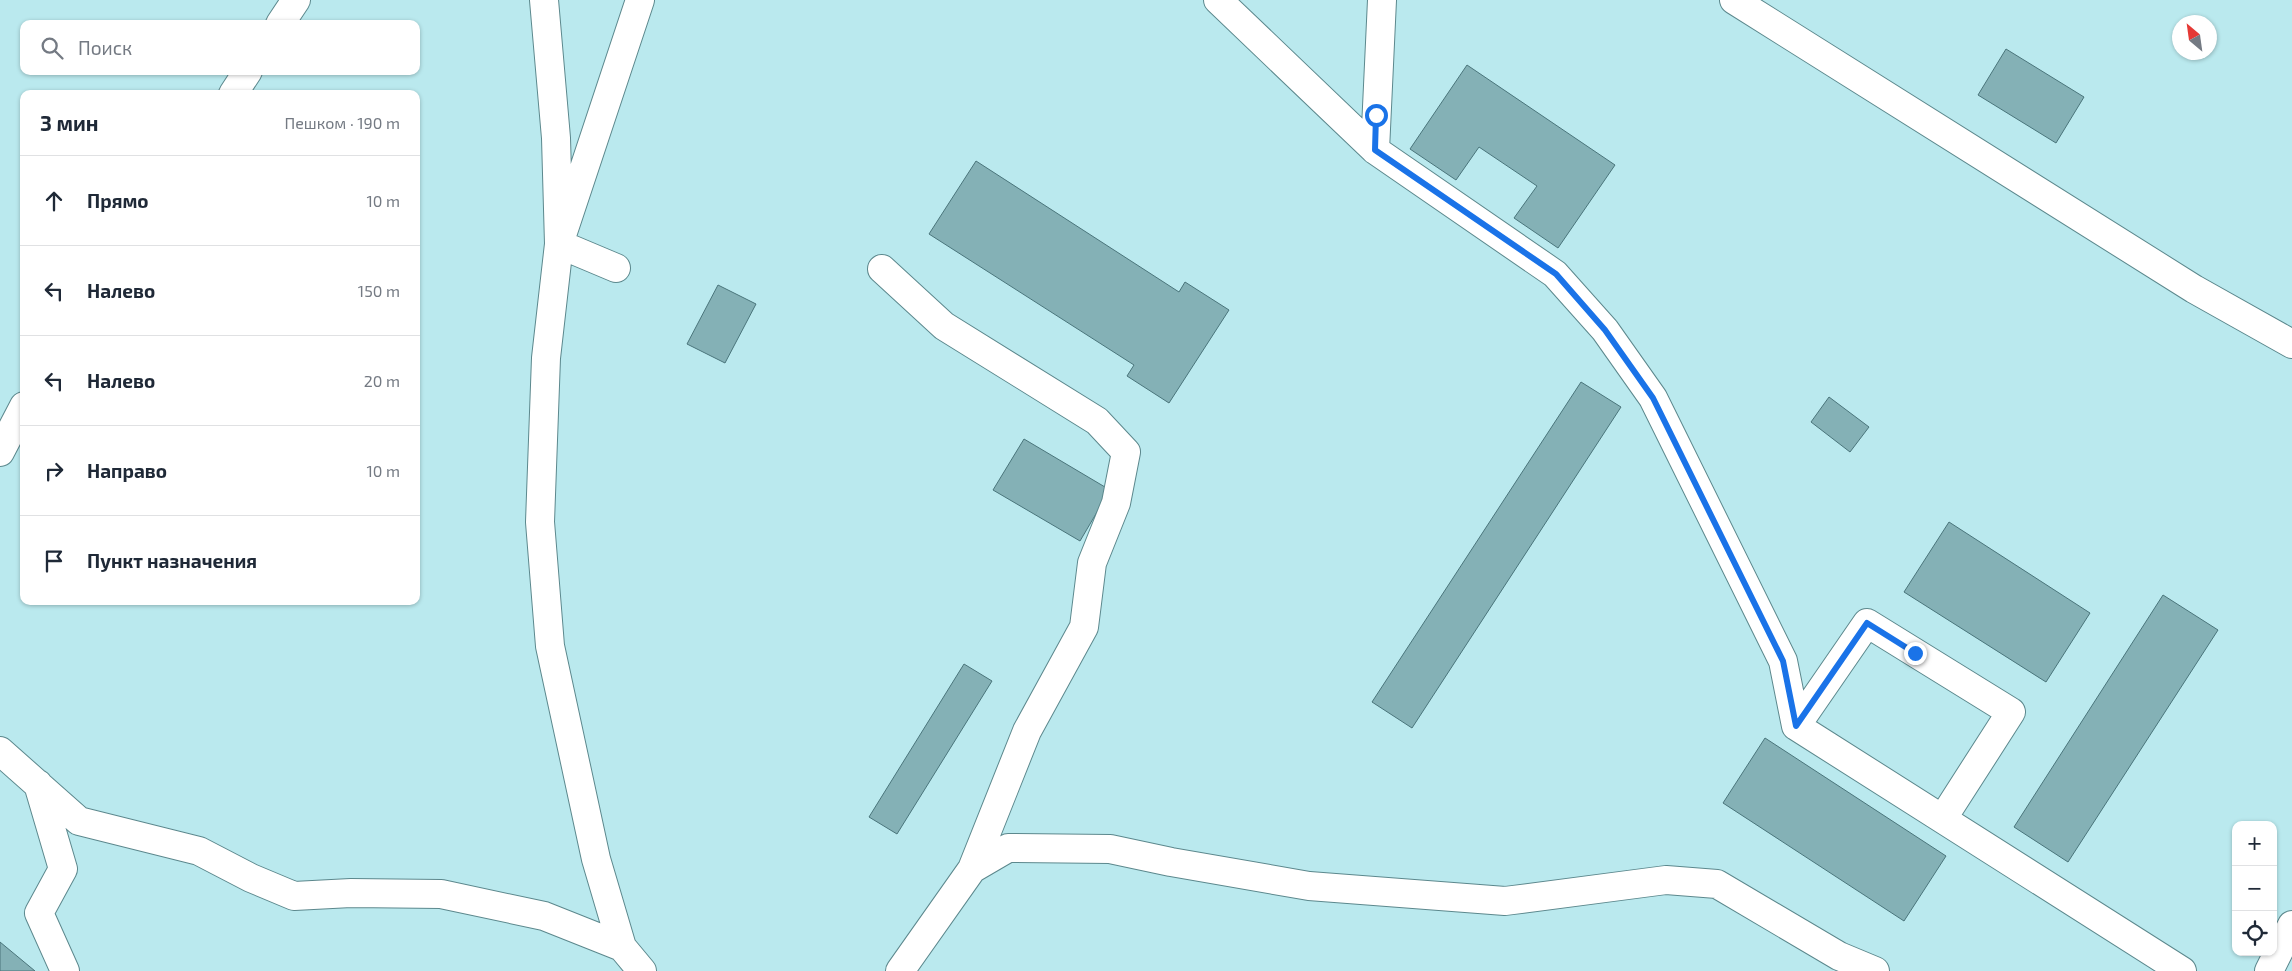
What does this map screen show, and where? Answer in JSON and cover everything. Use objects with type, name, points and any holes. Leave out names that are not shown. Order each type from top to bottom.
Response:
[{"type":"street","points":[[283,20],[296,0]]},
{"type":"street","points":[[544,0],[556,138],[559,244],[546,358],[540,522],[550,646],[596,859],[622,947],[642,971]]},
{"type":"street","points":[[559,244],[640,0]]},
{"type":"street","points":[[1218,0],[1375,150],[1556,274],[1605,330],[1653,398],[1783,661],[1796,726],[2182,971]]},
{"type":"street","points":[[1375,150],[1382,0]]},
{"type":"street","points":[[1734,0],[2194,289],[2292,344]]},
{"type":"street","points":[[236,90],[245,75]]},
{"type":"street","points":[[559,244],[616,268]]},
{"type":"street","points":[[882,269],[944,326],[1097,421],[1126,452],[1116,503],[1092,563],[1084,627],[1027,731],[972,869],[900,971]]},
{"type":"street","points":[[0,452],[20,414]]},
{"type":"street","points":[[1796,726],[1867,623],[2011,712],[1942,818]]},
{"type":"street","points":[[0,751],[79,821],[199,851],[251,878],[294,896],[351,893],[441,894],[544,916],[622,947]]},
{"type":"street","points":[[38,784],[63,869],[39,913],[65,971]]},
{"type":"street","points":[[972,869],[1008,848],[1110,849],[1171,862],[1309,886],[1505,901],[1666,880],[1717,884],[1839,956],[1875,971]]},
{"type":"street","points":[[2269,971],[2292,925]]},
{"type":"building","points":[[2006,49],[2084,97],[2056,143],[1978,95]]},
{"type":"building","points":[[1467,65],[1615,165],[1558,248],[1514,218],[1537,186],[1479,147],[1456,180],[1410,149]]},
{"type":"building","points":[[976,161],[1179,292],[1185,282],[1229,310],[1169,403],[1127,376],[1134,365],[929,234]]},
{"type":"building","points":[[718,285],[756,304],[725,363],[687,344]]},
{"type":"building","points":[[1581,382],[1621,407],[1412,728],[1372,702]]},
{"type":"building","points":[[1829,397],[1869,427],[1850,452],[1811,422]]},
{"type":"building","points":[[1024,439],[1110,490],[1080,541],[993,490]]},
{"type":"building","points":[[1949,522],[2090,613],[2046,682],[1904,592]]},
{"type":"building","points":[[2163,595],[2218,630],[2068,862],[2014,827]]},
{"type":"building","points":[[964,664],[992,681],[897,834],[869,817]]},
{"type":"building","points":[[1765,738],[1946,856],[1904,921],[1723,803]]},
{"type":"building","points":[[0,942],[35,971],[0,971]]},
{"type":"route","points":[[1376,115],[1375,150],[1556,274],[1605,330],[1653,398],[1783,661],[1796,726],[1867,623],[1915,653]]}]
